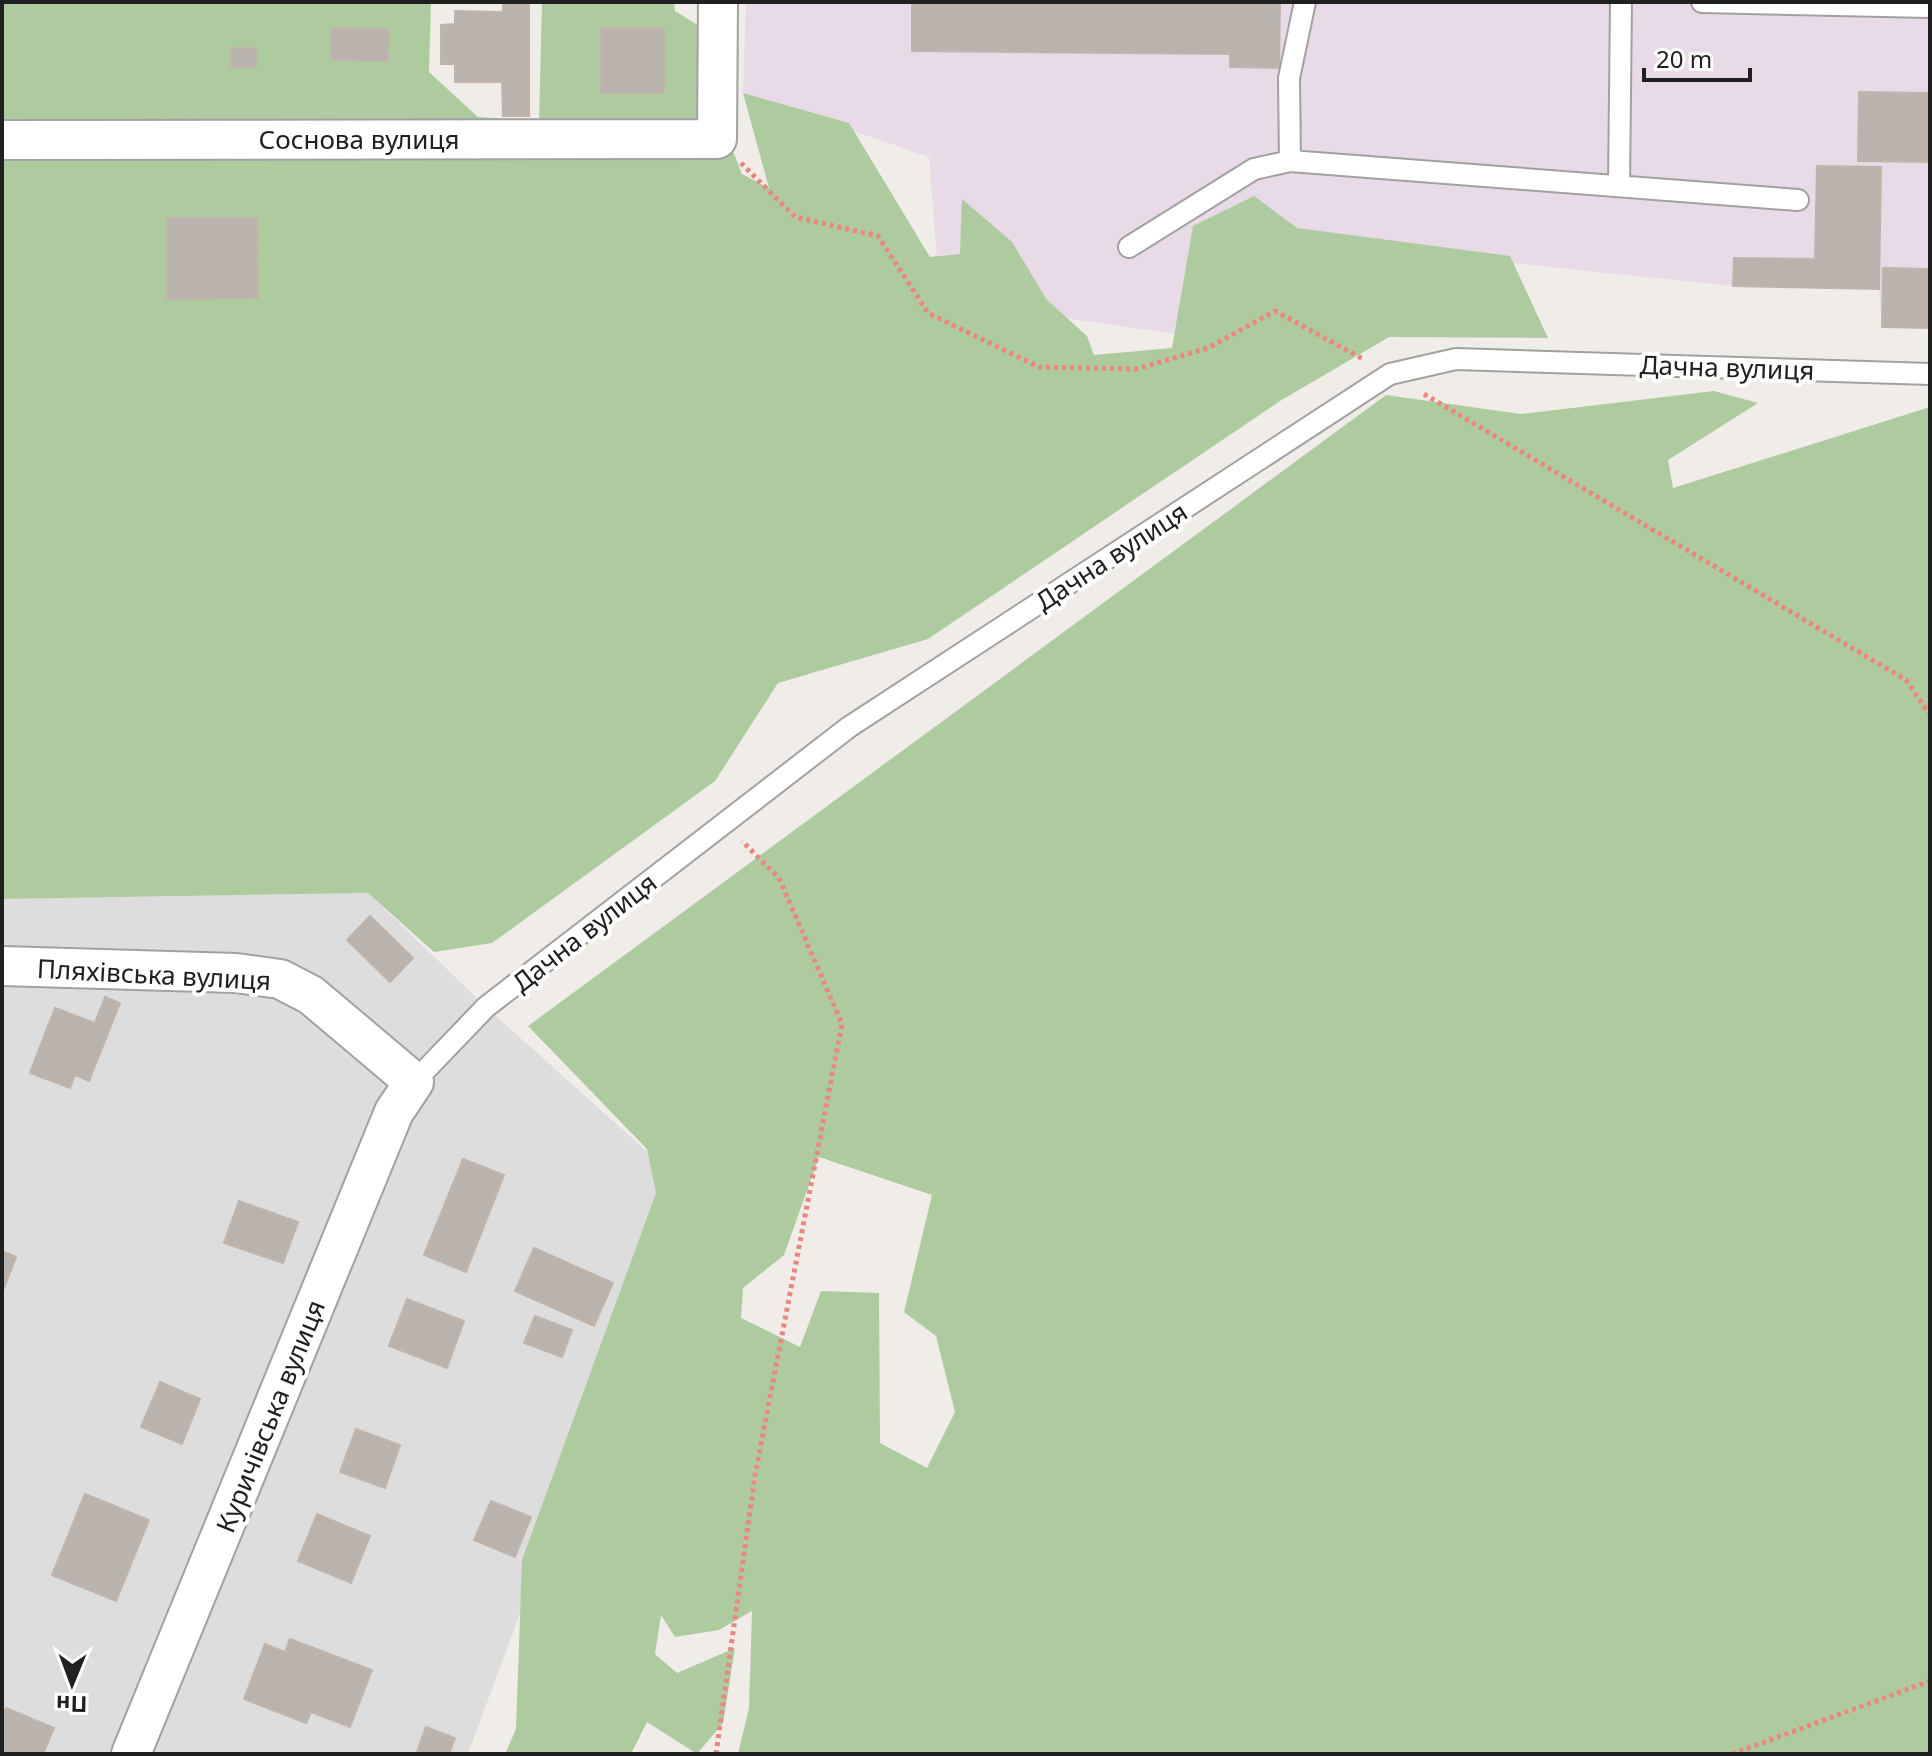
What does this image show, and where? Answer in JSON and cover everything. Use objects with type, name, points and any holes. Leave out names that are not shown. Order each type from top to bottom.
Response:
[{"type":"street","points":[[717,139],[718,2]]},
{"type":"street","name":"Соснова вулиця","points":[[2,140],[717,139]]},
{"type":"street","name":"Пляхівська вулиця","points":[[2,966],[236,973],[280,979],[311,995],[414,1082]]},
{"type":"street","name":"Куричівська вулиця","points":[[131,1754],[394,1112],[414,1082]]},
{"type":"lane","points":[[1290,161],[1289,78],[1305,2]]},
{"type":"lane","points":[[1619,186],[1621,2]]},
{"type":"lane","points":[[1702,2],[1930,7]]},
{"type":"lane","points":[[1129,247],[1254,169],[1290,161],[1798,200]]},
{"type":"lane","name":"Дачна вулиця","points":[[414,1082],[486,1007],[849,727],[1390,374],[1456,359],[1930,374]]},
{"type":"path","points":[[717,139],[795,217],[878,236],[928,313],[1039,367],[1136,369],[1208,348],[1275,311],[1390,374],[1906,680],[1930,715]]},
{"type":"path","points":[[716,1754],[755,1475],[842,1024],[779,878],[724,823]]},
{"type":"path","points":[[1732,1754],[1930,1681]]},
{"type":"shaded area","points":[[746,2],[1930,2],[1930,328],[1882,327],[1879,289],[1733,286],[1271,238],[1190,336],[940,300],[929,157],[743,93]]},
{"type":"shaded area","points":[[368,893],[486,1007],[661,1164],[670,1207],[471,1746],[467,1754],[2,1754],[2,899]]},
{"type":"green space","points":[[2,2],[431,2],[429,72],[478,117],[539,122],[542,2],[674,2],[675,11],[720,39],[720,118],[742,174],[769,188],[743,93],[849,123],[930,257],[960,254],[962,199],[1012,242],[1047,300],[1087,336],[1094,355],[1172,348],[1193,226],[1254,196],[1297,228],[1510,256],[1548,338],[1389,337],[1280,401],[928,639],[778,683],[715,781],[492,943],[434,952],[368,893],[2,899]]},
{"type":"green space","points":[[1714,391],[1758,403],[1668,460],[1673,488],[1930,407],[1930,1754],[738,1754],[749,1708],[752,1611],[719,1630],[675,1637],[661,1615],[655,1654],[677,1673],[735,1648],[723,1723],[697,1754],[647,1722],[631,1754],[505,1754],[516,1729],[522,1560],[656,1193],[647,1149],[528,1026],[1386,395],[1521,414]],"holes":[[[819,1157],[932,1195],[904,1312],[936,1336],[955,1412],[927,1468],[880,1443],[879,1293],[821,1291],[800,1347],[741,1318],[743,1288],[784,1255]]]},
{"type":"building","points":[[503,2],[529,2],[529,116],[503,116],[502,82],[455,82],[455,64],[441,64],[441,25],[455,24],[455,11],[503,12]]},
{"type":"building","points":[[912,2],[1280,2],[1279,68],[1230,67],[1230,54],[912,51]]},
{"type":"building","points":[[331,28],[389,29],[388,61],[331,60]]},
{"type":"building","points":[[601,28],[664,28],[664,93],[601,93]]},
{"type":"building","points":[[231,48],[256,48],[256,67],[231,67]]},
{"type":"building","points":[[1859,92],[1930,93],[1930,162],[1858,161]]},
{"type":"building","points":[[1817,166],[1881,167],[1879,289],[1733,286],[1734,258],[1815,259]]},
{"type":"building","points":[[167,218],[257,218],[258,298],[167,299]]},
{"type":"building","points":[[1883,268],[1930,269],[1930,328],[1882,327]]},
{"type":"building","points":[[370,916],[413,958],[390,982],[347,940]]},
{"type":"building","points":[[105,997],[120,1003],[89,1081],[75,1075]]},
{"type":"building","points":[[55,1008],[95,1023],[70,1088],[30,1073]]},
{"type":"building","points":[[463,1159],[504,1175],[466,1272],[424,1255]]},
{"type":"building","points":[[239,1201],[298,1222],[283,1263],[224,1243]]},
{"type":"building","points":[[534,1248],[613,1283],[594,1326],[515,1291]]},
{"type":"building","points":[[2,1251],[16,1257],[4,1288],[2,1287]]},
{"type":"building","points":[[407,1299],[464,1321],[447,1368],[389,1346]]},
{"type":"building","points":[[535,1316],[572,1330],[562,1357],[524,1343]]},
{"type":"building","points":[[160,1382],[200,1399],[182,1444],[141,1427]]},
{"type":"building","points":[[356,1429],[400,1445],[385,1488],[340,1472]]},
{"type":"building","points":[[85,1494],[149,1520],[116,1601],[52,1575]]},
{"type":"building","points":[[491,1501],[531,1517],[515,1557],[474,1540]]},
{"type":"building","points":[[317,1514],[370,1536],[351,1583],[298,1561]]},
{"type":"building","points":[[290,1639],[372,1670],[350,1727],[311,1712],[306,1723],[244,1699],[265,1644],[285,1652]]},
{"type":"building","points":[[6,1708],[54,1728],[43,1754],[2,1754],[2,1718]]},
{"type":"building","points":[[426,1727],[455,1738],[449,1754],[417,1752]]}]
